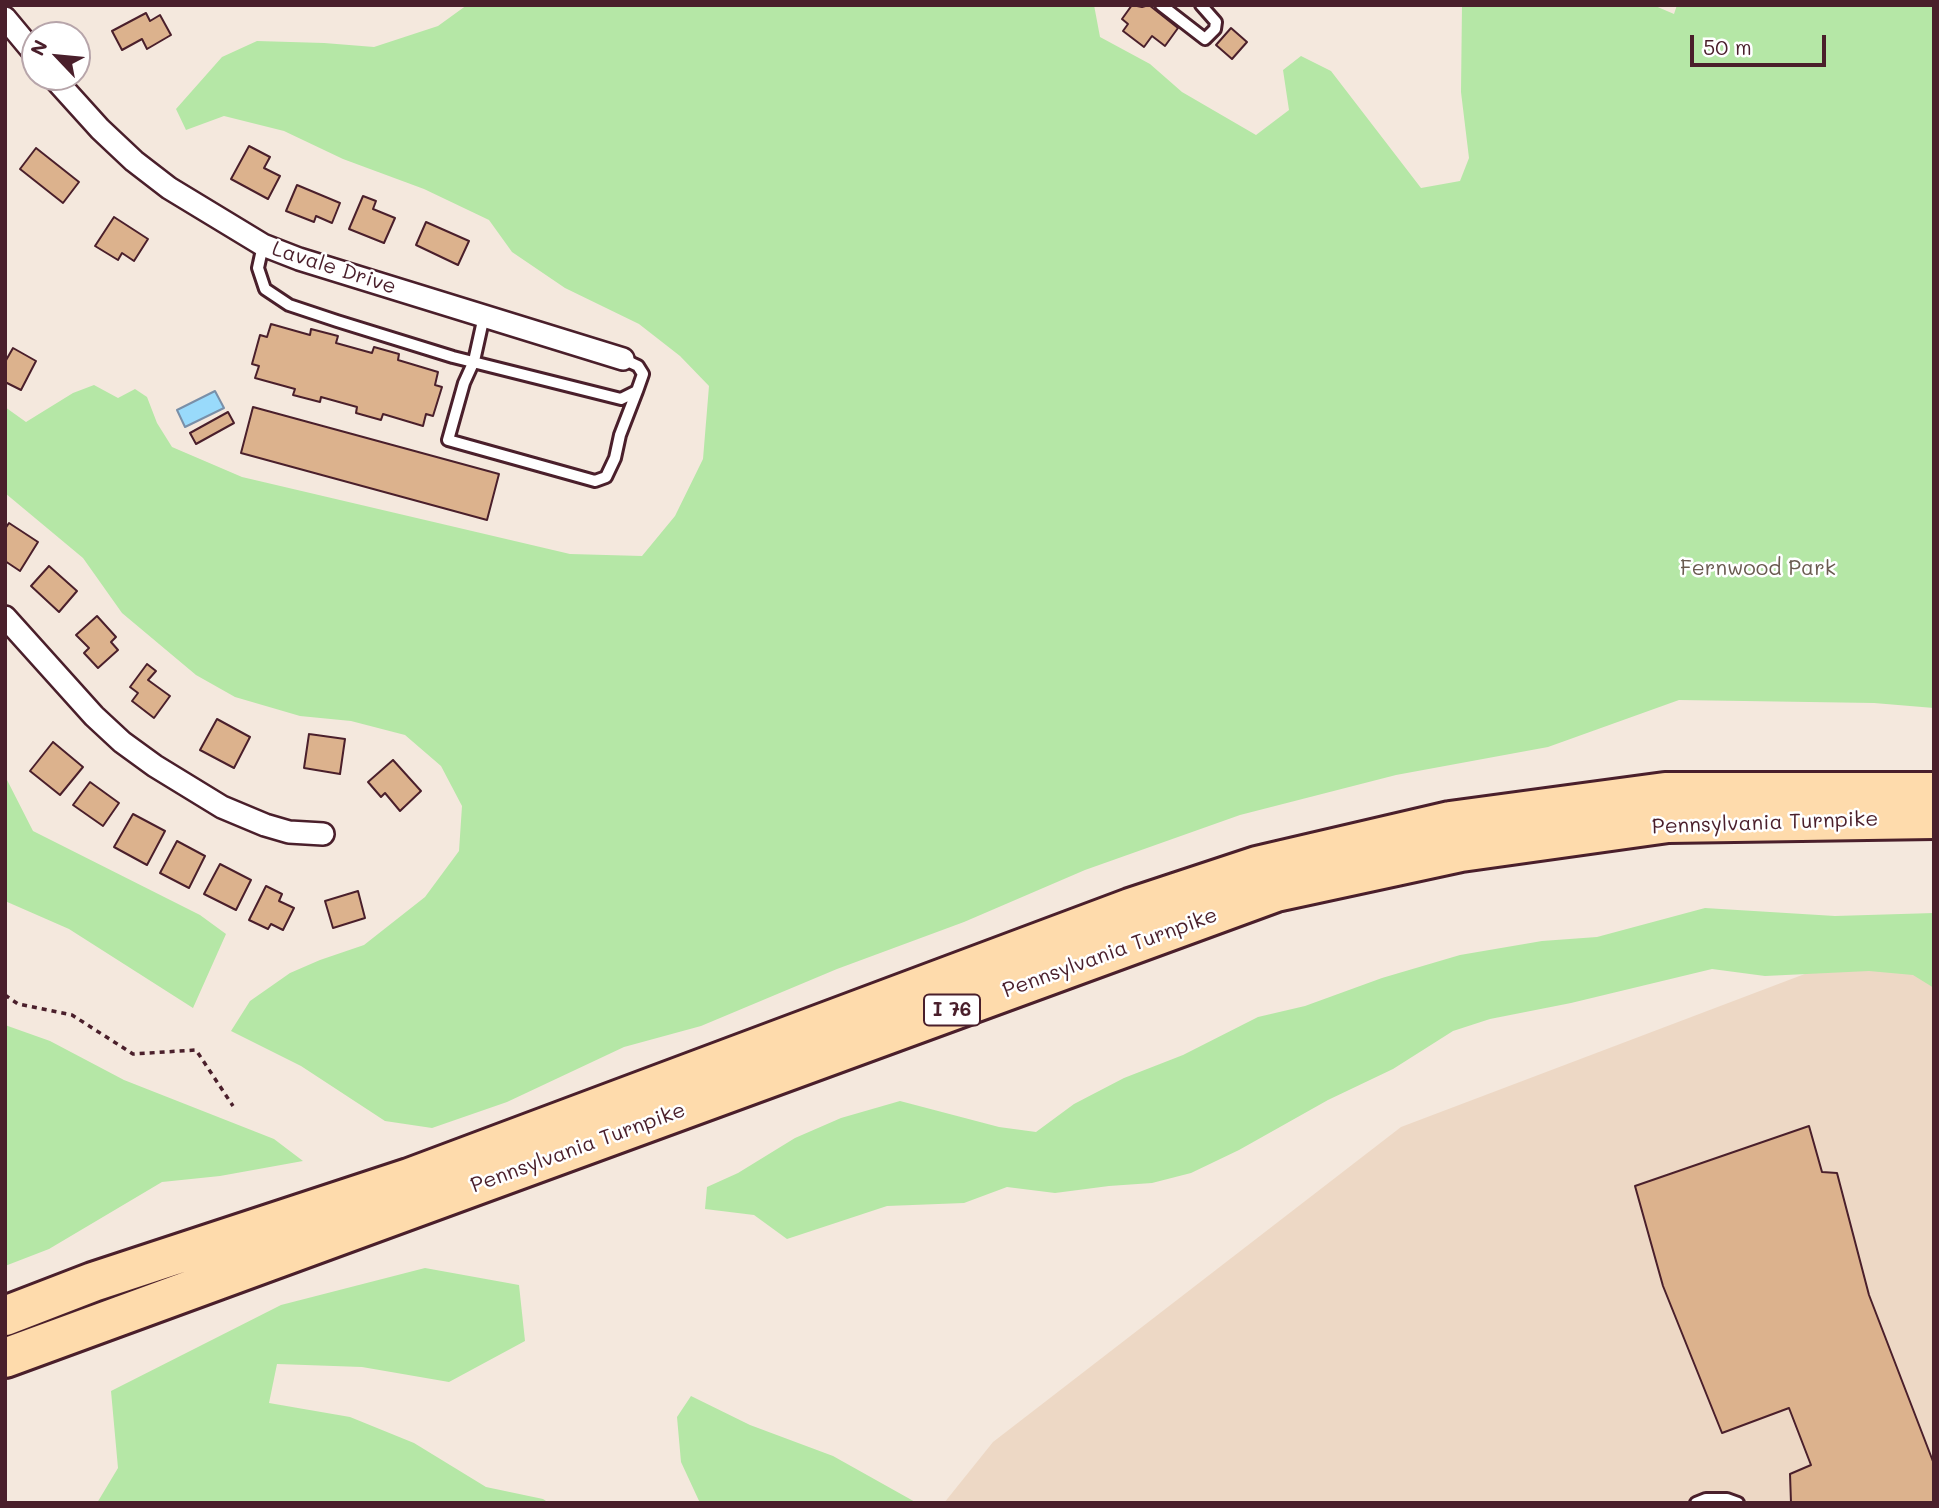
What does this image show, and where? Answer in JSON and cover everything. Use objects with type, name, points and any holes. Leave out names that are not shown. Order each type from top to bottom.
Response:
[{"type":"highway","name":"Pennsylvania Turnpike","points":[[5,1316],[93,1283],[409,1178],[1130,908],[1257,866],[1450,821],[1665,792],[1934,792]]},
{"type":"highway","name":"Pennsylvania Turnpike","points":[[5,1358],[1276,892],[1461,852],[1668,823],[1934,819]]},
{"type":"street","points":[[5,18],[21,37]]},
{"type":"street","name":"Lavale Drive","points":[[66,91],[134,161],[169,188],[263,245],[299,259],[623,359]]},
{"type":"street","points":[[5,617],[94,716],[122,742],[155,766],[222,807],[265,825],[289,832],[323,834]]},
{"type":"lane","points":[[1161,5],[1200,38],[1205,39],[1215,29],[1216,22],[1201,5]]},
{"type":"lane","points":[[263,245],[258,268],[265,289],[289,306],[543,382],[621,399],[637,391]]},
{"type":"lane","points":[[484,316],[474,361],[464,383],[448,440],[595,481],[606,477],[643,374],[638,366],[623,359]]},
{"type":"lane","points":[[1696,1503],[1706,1499],[1727,1499],[1738,1503]]},
{"type":"path","points":[[5,995],[18,1004],[72,1015],[133,1054],[196,1050],[233,1105]]},
{"type":"shaded area","points":[[1934,925],[1934,1503],[944,1503],[993,1442],[1401,1127]]},
{"type":"green space","name":"Fernwood Park","points":[[467,5],[1094,5],[1100,37],[1150,64],[1182,92],[1256,135],[1289,110],[1283,70],[1301,56],[1331,71],[1421,188],[1460,181],[1469,158],[1461,92],[1462,5],[1653,5],[1674,14],[1677,5],[1934,5],[1934,708],[1874,703],[1679,700],[1548,747],[1396,775],[1240,815],[1085,870],[964,922],[837,969],[701,1026],[624,1047],[507,1102],[432,1128],[385,1121],[301,1066],[231,1031],[250,1001],[290,973],[364,945],[425,897],[459,851],[462,806],[441,766],[405,735],[351,721],[300,716],[235,697],[196,675],[122,613],[83,558],[5,493],[5,407],[26,422],[73,393],[94,385],[118,398],[135,389],[147,397],[157,423],[172,447],[242,477],[570,554],[642,556],[675,516],[703,459],[709,386],[680,356],[639,324],[565,288],[512,252],[489,220],[424,189],[343,159],[284,131],[224,116],[186,130],[176,109],[222,57],[257,41],[374,47],[438,26]]},
{"type":"green space","points":[[5,776],[33,831],[200,915],[226,934],[193,1008],[69,929],[5,901]]},
{"type":"green space","points":[[1705,908],[1835,916],[1934,913],[1934,988],[1913,975],[1869,971],[1765,976],[1712,969],[1571,1003],[1490,1019],[1453,1031],[1393,1069],[1328,1100],[1239,1150],[1191,1173],[1152,1183],[1055,1193],[1007,1187],[964,1203],[887,1206],[787,1239],[754,1215],[705,1209],[707,1187],[738,1173],[795,1138],[841,1118],[900,1101],[999,1127],[1036,1132],[1074,1104],[1124,1078],[1183,1055],[1258,1017],[1305,1006],[1382,978],[1460,955],[1542,941],[1597,937]]},
{"type":"green space","points":[[5,1025],[50,1041],[124,1080],[274,1139],[303,1161],[220,1176],[162,1182],[49,1249],[5,1266]]},
{"type":"green space","points":[[425,1268],[519,1285],[525,1341],[449,1382],[362,1367],[277,1364],[269,1403],[350,1417],[414,1443],[486,1487],[543,1499],[549,1503],[97,1503],[118,1468],[111,1391],[281,1305]]},
{"type":"green space","points":[[691,1396],[750,1425],[833,1456],[917,1503],[700,1503],[681,1462],[677,1417]]},
{"type":"water","points":[[215,391],[224,408],[185,427],[177,410]]},
{"type":"building","points":[[1132,5],[1149,5],[1178,28],[1165,46],[1152,36],[1144,47],[1123,31],[1128,24],[1122,19]]},
{"type":"building","points":[[146,13],[150,21],[160,15],[171,35],[147,49],[142,39],[122,50],[112,31]]},
{"type":"building","points":[[1231,28],[1247,42],[1232,59],[1216,45]]},
{"type":"building","points":[[249,146],[270,157],[264,168],[280,176],[268,199],[231,179]]},
{"type":"building","points":[[36,148],[79,182],[63,203],[20,169]]},
{"type":"building","points":[[297,185],[340,203],[332,223],[316,216],[314,222],[286,211]]},
{"type":"building","points":[[363,196],[376,201],[373,209],[395,218],[384,243],[349,229]]},
{"type":"building","points":[[114,217],[148,239],[134,261],[122,253],[118,260],[95,246]]},
{"type":"building","points":[[426,222],[469,241],[458,265],[416,245]]},
{"type":"building","points":[[271,324],[310,335],[311,329],[338,336],[336,343],[372,353],[374,347],[399,354],[398,360],[438,372],[435,385],[442,387],[433,416],[426,414],[423,426],[383,414],[381,420],[356,413],[357,407],[321,397],[320,402],[293,395],[295,389],[255,378],[259,366],[252,364],[260,335],[267,337]]},
{"type":"building","points":[[13,348],[36,361],[21,390],[5,382],[5,362]]},
{"type":"building","points":[[253,407],[499,474],[487,520],[241,453]]},
{"type":"building","points":[[228,412],[234,423],[196,444],[190,433]]},
{"type":"building","points":[[9,523],[38,542],[20,571],[5,561],[5,529]]},
{"type":"building","points":[[49,566],[77,591],[59,612],[31,586]]},
{"type":"building","points":[[97,616],[116,637],[111,642],[118,650],[98,668],[84,653],[89,648],[76,635]]},
{"type":"building","points":[[147,664],[156,671],[148,680],[170,696],[154,718],[132,701],[138,693],[130,687]]},
{"type":"building","points":[[217,719],[250,737],[234,768],[200,750]]},
{"type":"building","points":[[309,734],[345,739],[340,774],[304,768]]},
{"type":"building","points":[[53,742],[83,767],[60,795],[30,771]]},
{"type":"building","points":[[393,760],[421,791],[400,811],[385,793],[381,797],[368,782]]},
{"type":"building","points":[[90,782],[119,803],[103,826],[73,805]]},
{"type":"building","points":[[133,814],[165,831],[147,865],[114,847]]},
{"type":"building","points":[[177,841],[205,856],[189,888],[160,873]]},
{"type":"building","points":[[220,864],[251,880],[236,910],[204,894]]},
{"type":"building","points":[[266,886],[282,894],[279,901],[294,908],[283,930],[271,924],[268,929],[249,920]]},
{"type":"building","points":[[358,891],[365,918],[333,928],[325,901]]},
{"type":"building","points":[[1809,1126],[1822,1172],[1837,1173],[1869,1295],[1934,1464],[1934,1503],[1791,1503],[1790,1474],[1811,1465],[1789,1408],[1722,1433],[1663,1286],[1635,1186]]}]
